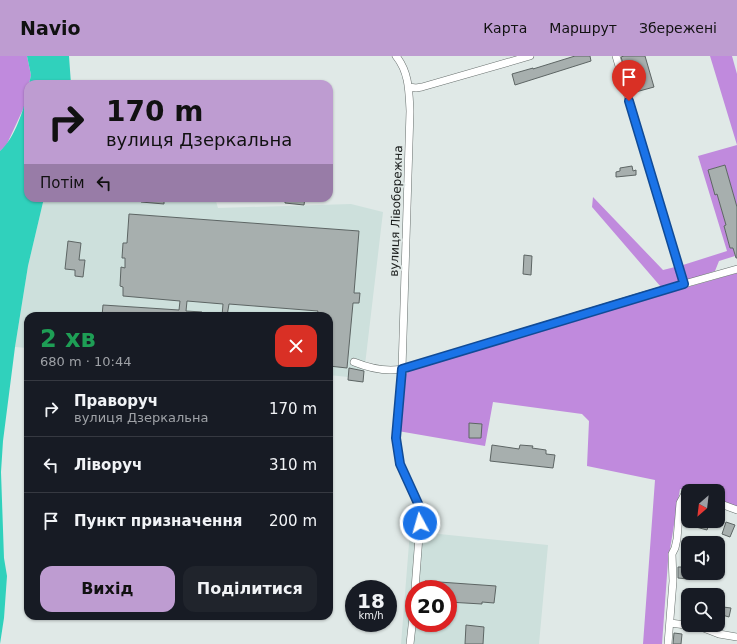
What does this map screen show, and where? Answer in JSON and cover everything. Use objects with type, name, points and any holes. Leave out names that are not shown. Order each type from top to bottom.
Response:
[{"type":"street","name":"вулиця Лівобережна","points":[[396,56],[404,67],[409,87],[410,135],[402,369],[396,438],[400,464],[421,510],[416,580]]},
{"type":"street","points":[[409,87],[422,87],[530,56]]},
{"type":"street","points":[[616,56],[684,284]]},
{"type":"street","points":[[354,362],[364,366],[393,371],[402,369],[737,269]]},
{"type":"street","points":[[668,644],[673,580],[672,554],[677,538],[681,502]]},
{"type":"street","points":[[725,506],[737,510]]},
{"type":"street","points":[[670,623],[701,627],[720,634],[737,637]]},
{"type":"street","points":[[410,644],[411,632]]},
{"type":"shaded area","points":[[0,56],[27,56],[31,75],[30,80],[24,80],[24,107],[6,146],[0,151]]},
{"type":"shaded area","points":[[27,56],[69,56],[71,80],[30,80],[31,75]]},
{"type":"shaded area","points":[[710,56],[732,56],[737,74],[737,145]]},
{"type":"shaded area","points":[[24,106],[24,202],[43,202],[28,266],[15,347],[3,441],[1,472],[4,558],[7,576],[4,618],[0,644],[0,151],[10,139]]},
{"type":"shaded area","points":[[737,145],[737,207],[725,165],[708,170],[726,225],[724,226],[730,248],[733,248],[735,256],[719,261],[715,271],[687,280],[683,265],[727,251],[698,156]]},
{"type":"shaded area","points":[[593,197],[663,270],[675,267],[679,282],[661,287],[592,207]]},
{"type":"shaded area","points":[[43,202],[216,202],[218,208],[351,204],[383,212],[363,382],[348,380],[348,377],[333,375],[333,312],[24,312],[24,348],[15,347],[28,266]]},
{"type":"shaded area","points":[[737,273],[737,507],[725,503],[725,484],[681,484],[668,561],[662,644],[643,644],[655,480],[587,466],[589,421],[582,414],[493,402],[485,446],[398,431],[404,378],[409,371]]},
{"type":"shaded area","points":[[410,531],[548,545],[539,644],[401,644],[405,594],[405,632],[457,632],[457,580],[406,580]]},
{"type":"building","points":[[575,56],[590,56],[591,61],[515,85],[512,74]]},
{"type":"building","points":[[645,56],[654,87],[632,93],[621,57]]},
{"type":"building","points":[[725,165],[737,207],[737,258],[733,248],[730,248],[724,226],[726,225],[708,170]]},
{"type":"building","points":[[632,166],[633,171],[636,170],[636,175],[616,177],[616,172],[620,171],[620,168]]},
{"type":"building","points":[[141,202],[164,202],[164,204]]},
{"type":"building","points":[[285,202],[304,202],[304,205]]},
{"type":"building","points":[[129,214],[359,231],[354,293],[360,293],[359,303],[353,303],[347,368],[333,366],[333,312],[229,304],[228,312],[222,312],[223,304],[187,301],[186,311],[202,312],[102,312],[103,305],[179,310],[180,301],[123,296],[123,287],[120,286],[121,267],[125,268],[125,258],[122,258],[123,243],[127,243]]},
{"type":"building","points":[[68,241],[81,243],[79,260],[85,260],[83,277],[75,276],[75,270],[65,269]]},
{"type":"building","points":[[524,255],[532,256],[531,275],[523,274]]},
{"type":"building","points":[[349,368],[364,371],[363,382],[348,380]]},
{"type":"building","points":[[469,423],[482,424],[481,438],[469,438]]},
{"type":"building","points":[[492,445],[519,449],[520,445],[533,446],[532,448],[546,450],[546,454],[555,455],[553,468],[490,461]]},
{"type":"building","points":[[726,522],[735,525],[730,537],[722,534]]},
{"type":"building","points":[[678,567],[681,567],[681,578],[678,578]]},
{"type":"building","points":[[457,583],[496,586],[494,603],[482,602],[482,604],[457,603]]},
{"type":"building","points":[[725,607],[731,608],[729,617],[725,616]]},
{"type":"building","points":[[466,625],[484,627],[483,644],[465,644]]},
{"type":"building","points":[[674,633],[682,634],[681,644],[673,644]]},
{"type":"route","points":[[420,523],[421,510],[400,464],[396,438],[402,369],[684,284],[629,101]]}]
